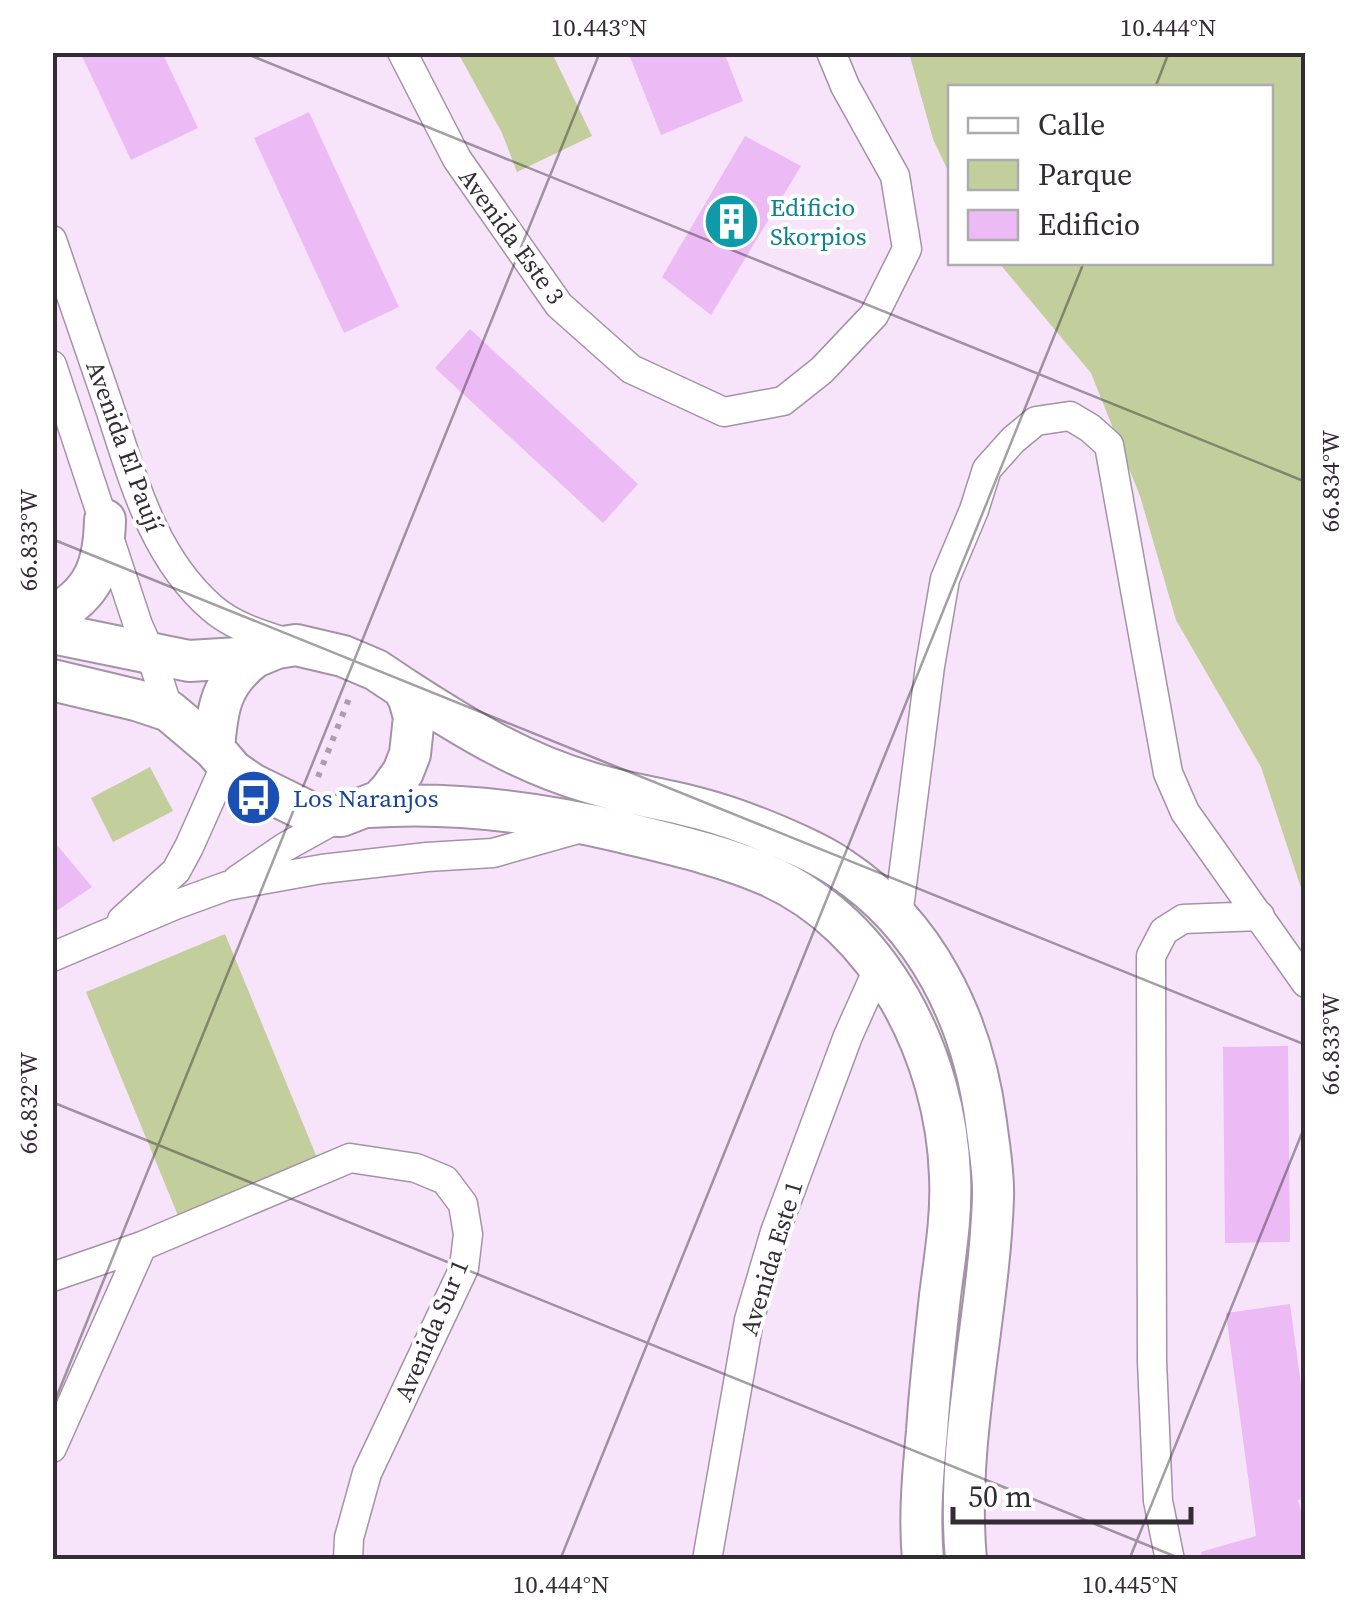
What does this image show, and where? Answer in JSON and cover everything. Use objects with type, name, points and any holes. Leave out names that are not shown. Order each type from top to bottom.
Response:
[{"type":"main road","points":[[52,616],[84,593],[93,580],[104,547],[104,520]]},
{"type":"main road","points":[[52,633],[189,661],[256,657]]},
{"type":"main road","points":[[220,756],[221,700],[238,670],[277,648],[296,646],[344,656],[376,670],[472,732],[528,761],[592,784],[728,817],[814,852],[841,868],[898,916],[922,944],[955,1008],[982,1098],[990,1160],[990,1240],[962,1521],[966,1560]]},
{"type":"main road","points":[[52,680],[169,711],[233,772],[315,815],[340,806],[380,801],[392,789],[410,754],[414,717],[403,688]]},
{"type":"main road","points":[[340,806],[479,806],[539,814],[670,844],[769,876],[802,895],[842,926],[878,968],[901,998],[935,1082],[950,1174],[950,1211],[923,1473],[922,1560]]},
{"type":"street","name":"Avenida Este 3","points":[[402,52],[457,159],[559,304],[631,369],[724,412],[782,401],[822,370],[874,315],[907,249],[895,176],[831,52]]},
{"type":"street","name":"Avenida El Paují","points":[[52,240],[136,489],[177,571],[214,610],[264,636],[296,646]]},
{"type":"street","name":"Avenida El Paují","points":[[52,365],[169,711]]},
{"type":"street","points":[[898,916],[945,579],[987,469],[1012,440],[1036,421],[1070,416],[1110,445],[1168,773],[1185,812],[1306,983]]},
{"type":"street","points":[[97,938],[126,917],[176,870],[189,847],[220,756]]},
{"type":"street","points":[[52,957],[227,886],[340,806]]},
{"type":"street","points":[[227,886],[340,867],[493,854],[591,825]]},
{"type":"street","points":[[1170,1560],[1158,1500],[1152,1361],[1151,956],[1164,931],[1183,919],[1260,916]]},
{"type":"street","name":"Avenida Este 1","points":[[707,1560],[749,1320],[775,1232],[848,1036],[878,968]]},
{"type":"street","name":"Avenida Sur 1","points":[[52,1277],[142,1246],[350,1158],[416,1168],[445,1180],[462,1204],[468,1234],[464,1268],[368,1474],[348,1538],[348,1560]]},
{"type":"street","points":[[52,1448],[142,1246]]},
{"type":"path","points":[[340,806],[354,685]]},
{"type":"green space","points":[[458,53],[552,53],[592,136],[517,172],[502,133]]},
{"type":"green space","points":[[909,53],[1305,53],[1305,900],[1261,767],[1176,620],[1140,496],[1091,373],[1001,265],[1273,265],[1273,85],[948,85],[948,171],[933,139]]},
{"type":"green space","points":[[150,767],[173,811],[113,842],[91,798]]},
{"type":"green space","points":[[225,934],[318,1160],[179,1218],[86,992]]},
{"type":"building","points":[[80,52],[162,52],[198,128],[131,160]]},
{"type":"building","points":[[628,52],[724,52],[743,101],[661,135]]},
{"type":"building","points":[[309,112],[399,307],[344,333],[254,138]]},
{"type":"building","name":"Edificio Skorpios","points":[[745,136],[801,166],[711,315],[662,277]]},
{"type":"building","points":[[470,329],[638,484],[603,523],[435,368]]},
{"type":"building","points":[[52,839],[92,887],[52,914]]},
{"type":"building","points":[[1288,1046],[1290,1242],[1225,1243],[1223,1047]]},
{"type":"building","points":[[1290,1304],[1306,1421],[1306,1499],[1298,1500],[1306,1528],[1306,1560],[1202,1560],[1201,1552],[1256,1536],[1226,1313]]},
{"type":"place","name":"Edificio Skorpios","points":[[731,221]]},
{"type":"place","name":"Los Naranjos","points":[[254,798]]}]
